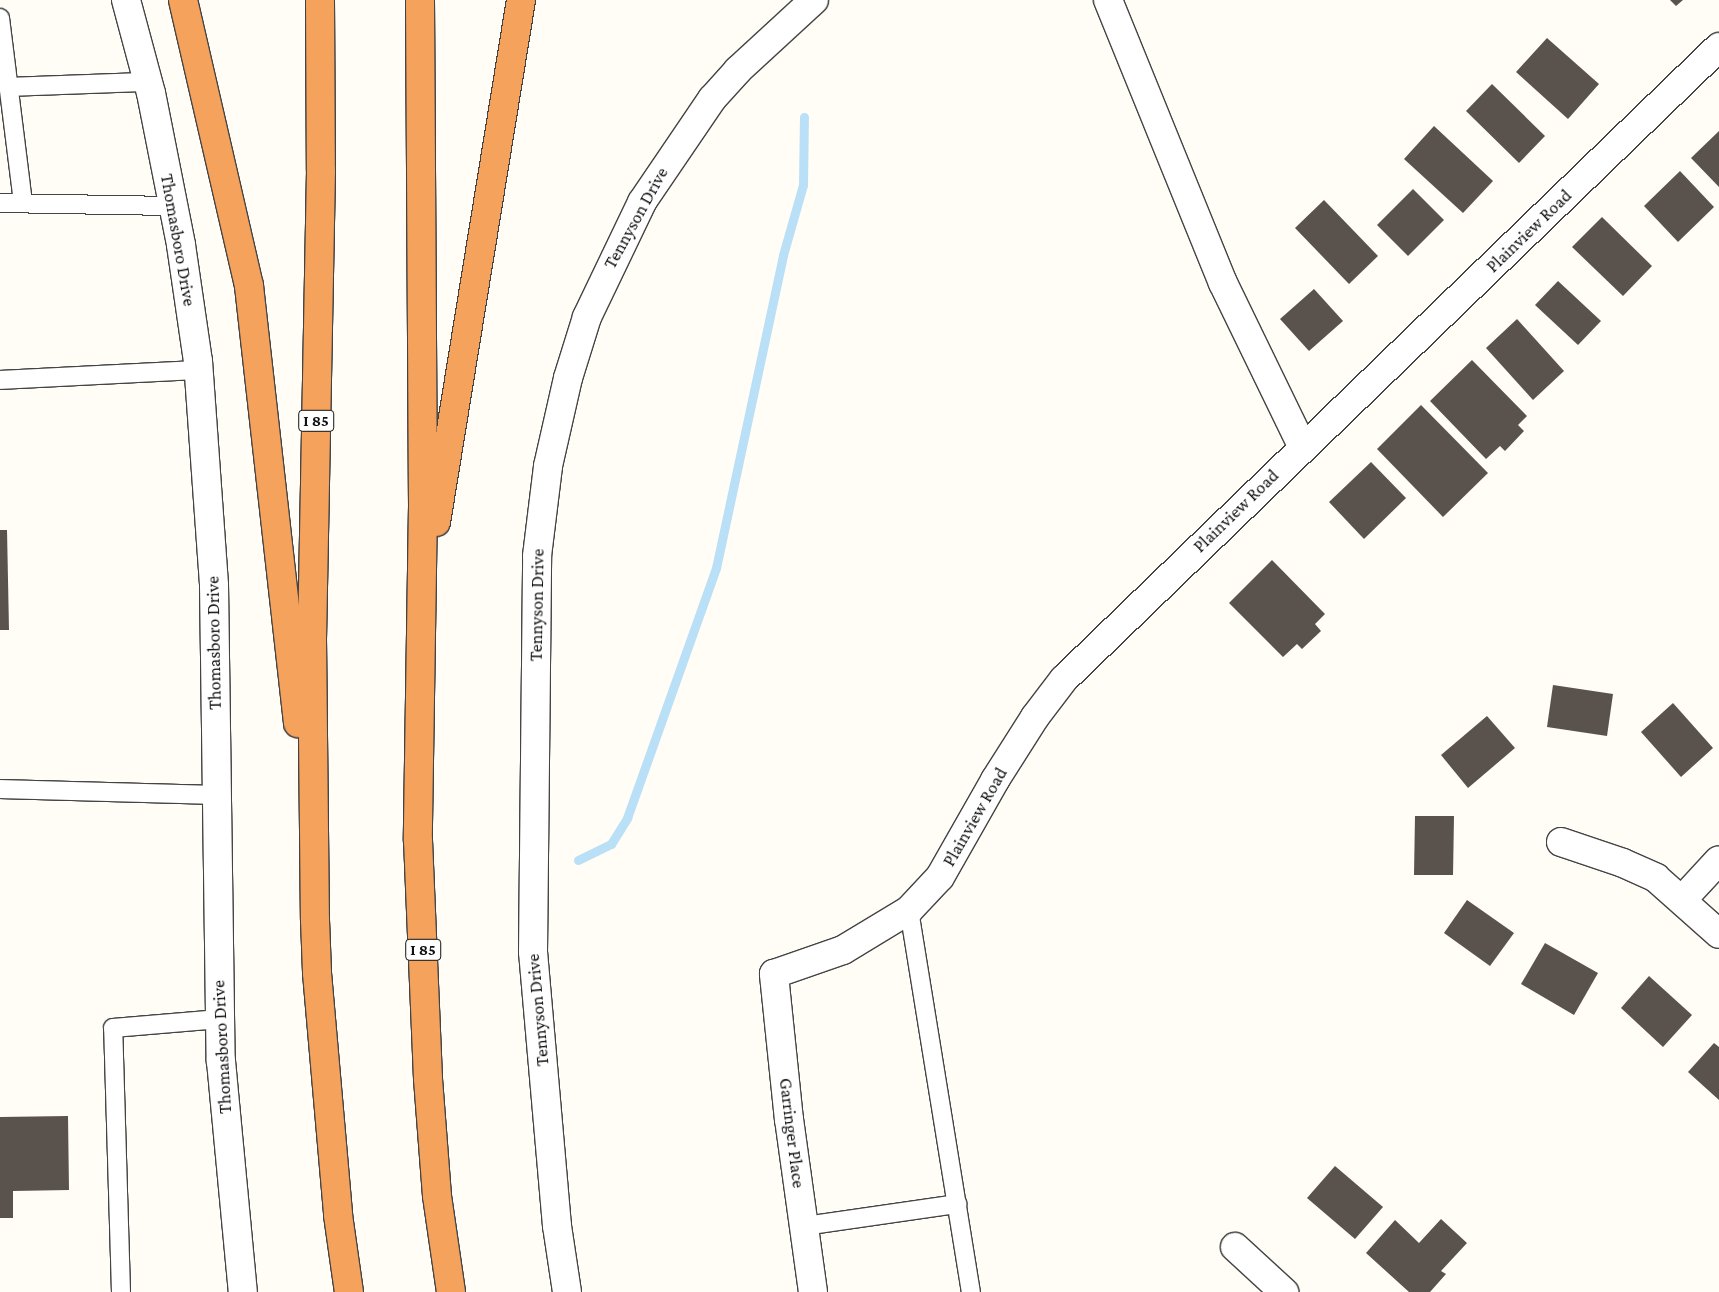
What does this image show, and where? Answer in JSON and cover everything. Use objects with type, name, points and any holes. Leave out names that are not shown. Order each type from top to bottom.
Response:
[{"type":"highway","points":[[183,0],[249,286],[284,619],[314,841]]},
{"type":"highway","name":"I 85","points":[[320,0],[321,172],[312,639],[316,973],[338,1215],[350,1292]]},
{"type":"highway","name":"I 85","points":[[420,0],[421,608],[418,840],[428,1078],[437,1196],[451,1292]]},
{"type":"highway","points":[[421,608],[520,0]]},
{"type":"street","name":"Thomasboro Drive","points":[[126,0],[148,82],[173,206],[198,370],[214,585],[220,1019],[231,1188],[243,1292]]},
{"type":"street","name":"Tennyson Drive","points":[[567,1292],[557,1226],[532,952],[537,556],[548,466],[568,378],[586,317],[642,202],[712,99],[738,70],[814,0]]},
{"type":"street","points":[[1108,0],[1223,283],[1302,446]]},
{"type":"street","name":"Plainview Road","points":[[774,974],[843,950],[909,910],[940,877],[994,780],[1035,717],[1064,679],[1302,446],[1719,47]]},
{"type":"street","points":[[1561,842],[1624,863],[1656,878],[1719,934]]},
{"type":"street","points":[[1682,900],[1719,860]]},
{"type":"street","name":"Garringer Place","points":[[774,974],[813,1292]]},
{"type":"street","points":[[1235,1247],[1284,1292]]},
{"type":"lane","points":[[0,18],[23,203]]},
{"type":"lane","points":[[9,88],[148,82]]},
{"type":"lane","points":[[0,203],[173,206]]},
{"type":"lane","points":[[0,380],[198,370]]},
{"type":"lane","points":[[0,789],[217,795]]},
{"type":"lane","points":[[909,910],[971,1292]]},
{"type":"lane","points":[[121,1292],[113,1028],[220,1019]]},
{"type":"lane","points":[[804,1226],[957,1204]]},
{"type":"building","points":[[1670,0],[1683,0],[1676,6]]},
{"type":"building","points":[[1547,38],[1599,84],[1568,119],[1516,72]]},
{"type":"building","points":[[1492,84],[1545,136],[1519,163],[1466,111]]},
{"type":"building","points":[[1434,126],[1493,181],[1463,213],[1404,159]]},
{"type":"building","points":[[1719,131],[1719,187],[1691,158]]},
{"type":"building","points":[[1680,171],[1714,207],[1678,242],[1644,206]]},
{"type":"building","points":[[1413,189],[1444,220],[1408,256],[1377,225]]},
{"type":"building","points":[[1324,200],[1378,256],[1349,284],[1295,228]]},
{"type":"building","points":[[1602,217],[1652,266],[1623,296],[1572,247]]},
{"type":"building","points":[[1558,281],[1601,321],[1578,345],[1535,305]]},
{"type":"building","points":[[1314,289],[1343,321],[1309,351],[1280,319]]},
{"type":"building","points":[[1517,319],[1564,371],[1533,400],[1486,348]]},
{"type":"building","points":[[1472,360],[1527,416],[1518,425],[1524,431],[1505,451],[1500,446],[1486,459],[1430,401]]},
{"type":"building","points":[[1421,405],[1488,473],[1443,517],[1377,449]]},
{"type":"building","points":[[1371,462],[1406,498],[1364,539],[1329,502]]},
{"type":"building","points":[[0,530],[7,530],[9,630],[0,630]]},
{"type":"building","points":[[1272,560],[1325,614],[1315,624],[1321,631],[1302,649],[1297,644],[1283,657],[1229,603]]},
{"type":"building","points":[[1553,685],[1613,694],[1607,736],[1547,727]]},
{"type":"building","points":[[1673,703],[1713,748],[1681,777],[1641,732]]},
{"type":"building","points":[[1487,716],[1515,748],[1468,788],[1441,755]]},
{"type":"building","points":[[1415,816],[1454,816],[1453,875],[1414,875]]},
{"type":"building","points":[[1467,900],[1514,933],[1490,966],[1444,933]]},
{"type":"building","points":[[1545,943],[1598,973],[1574,1015],[1521,984]]},
{"type":"building","points":[[1649,976],[1692,1015],[1663,1047],[1621,1008]]},
{"type":"building","points":[[1714,1043],[1719,1047],[1719,1100],[1688,1072]]},
{"type":"building","points":[[68,1116],[69,1190],[13,1191],[13,1218],[0,1218],[0,1117]]},
{"type":"building","points":[[1335,1166],[1383,1207],[1355,1239],[1307,1198]]},
{"type":"building","points":[[1441,1219],[1467,1243],[1441,1271],[1446,1274],[1430,1292],[1409,1292],[1366,1253],[1395,1220],[1419,1243]]},
{"type":"waterway","points":[[578,860],[611,844],[627,818],[716,568],[783,255],[803,185],[804,117]]}]
